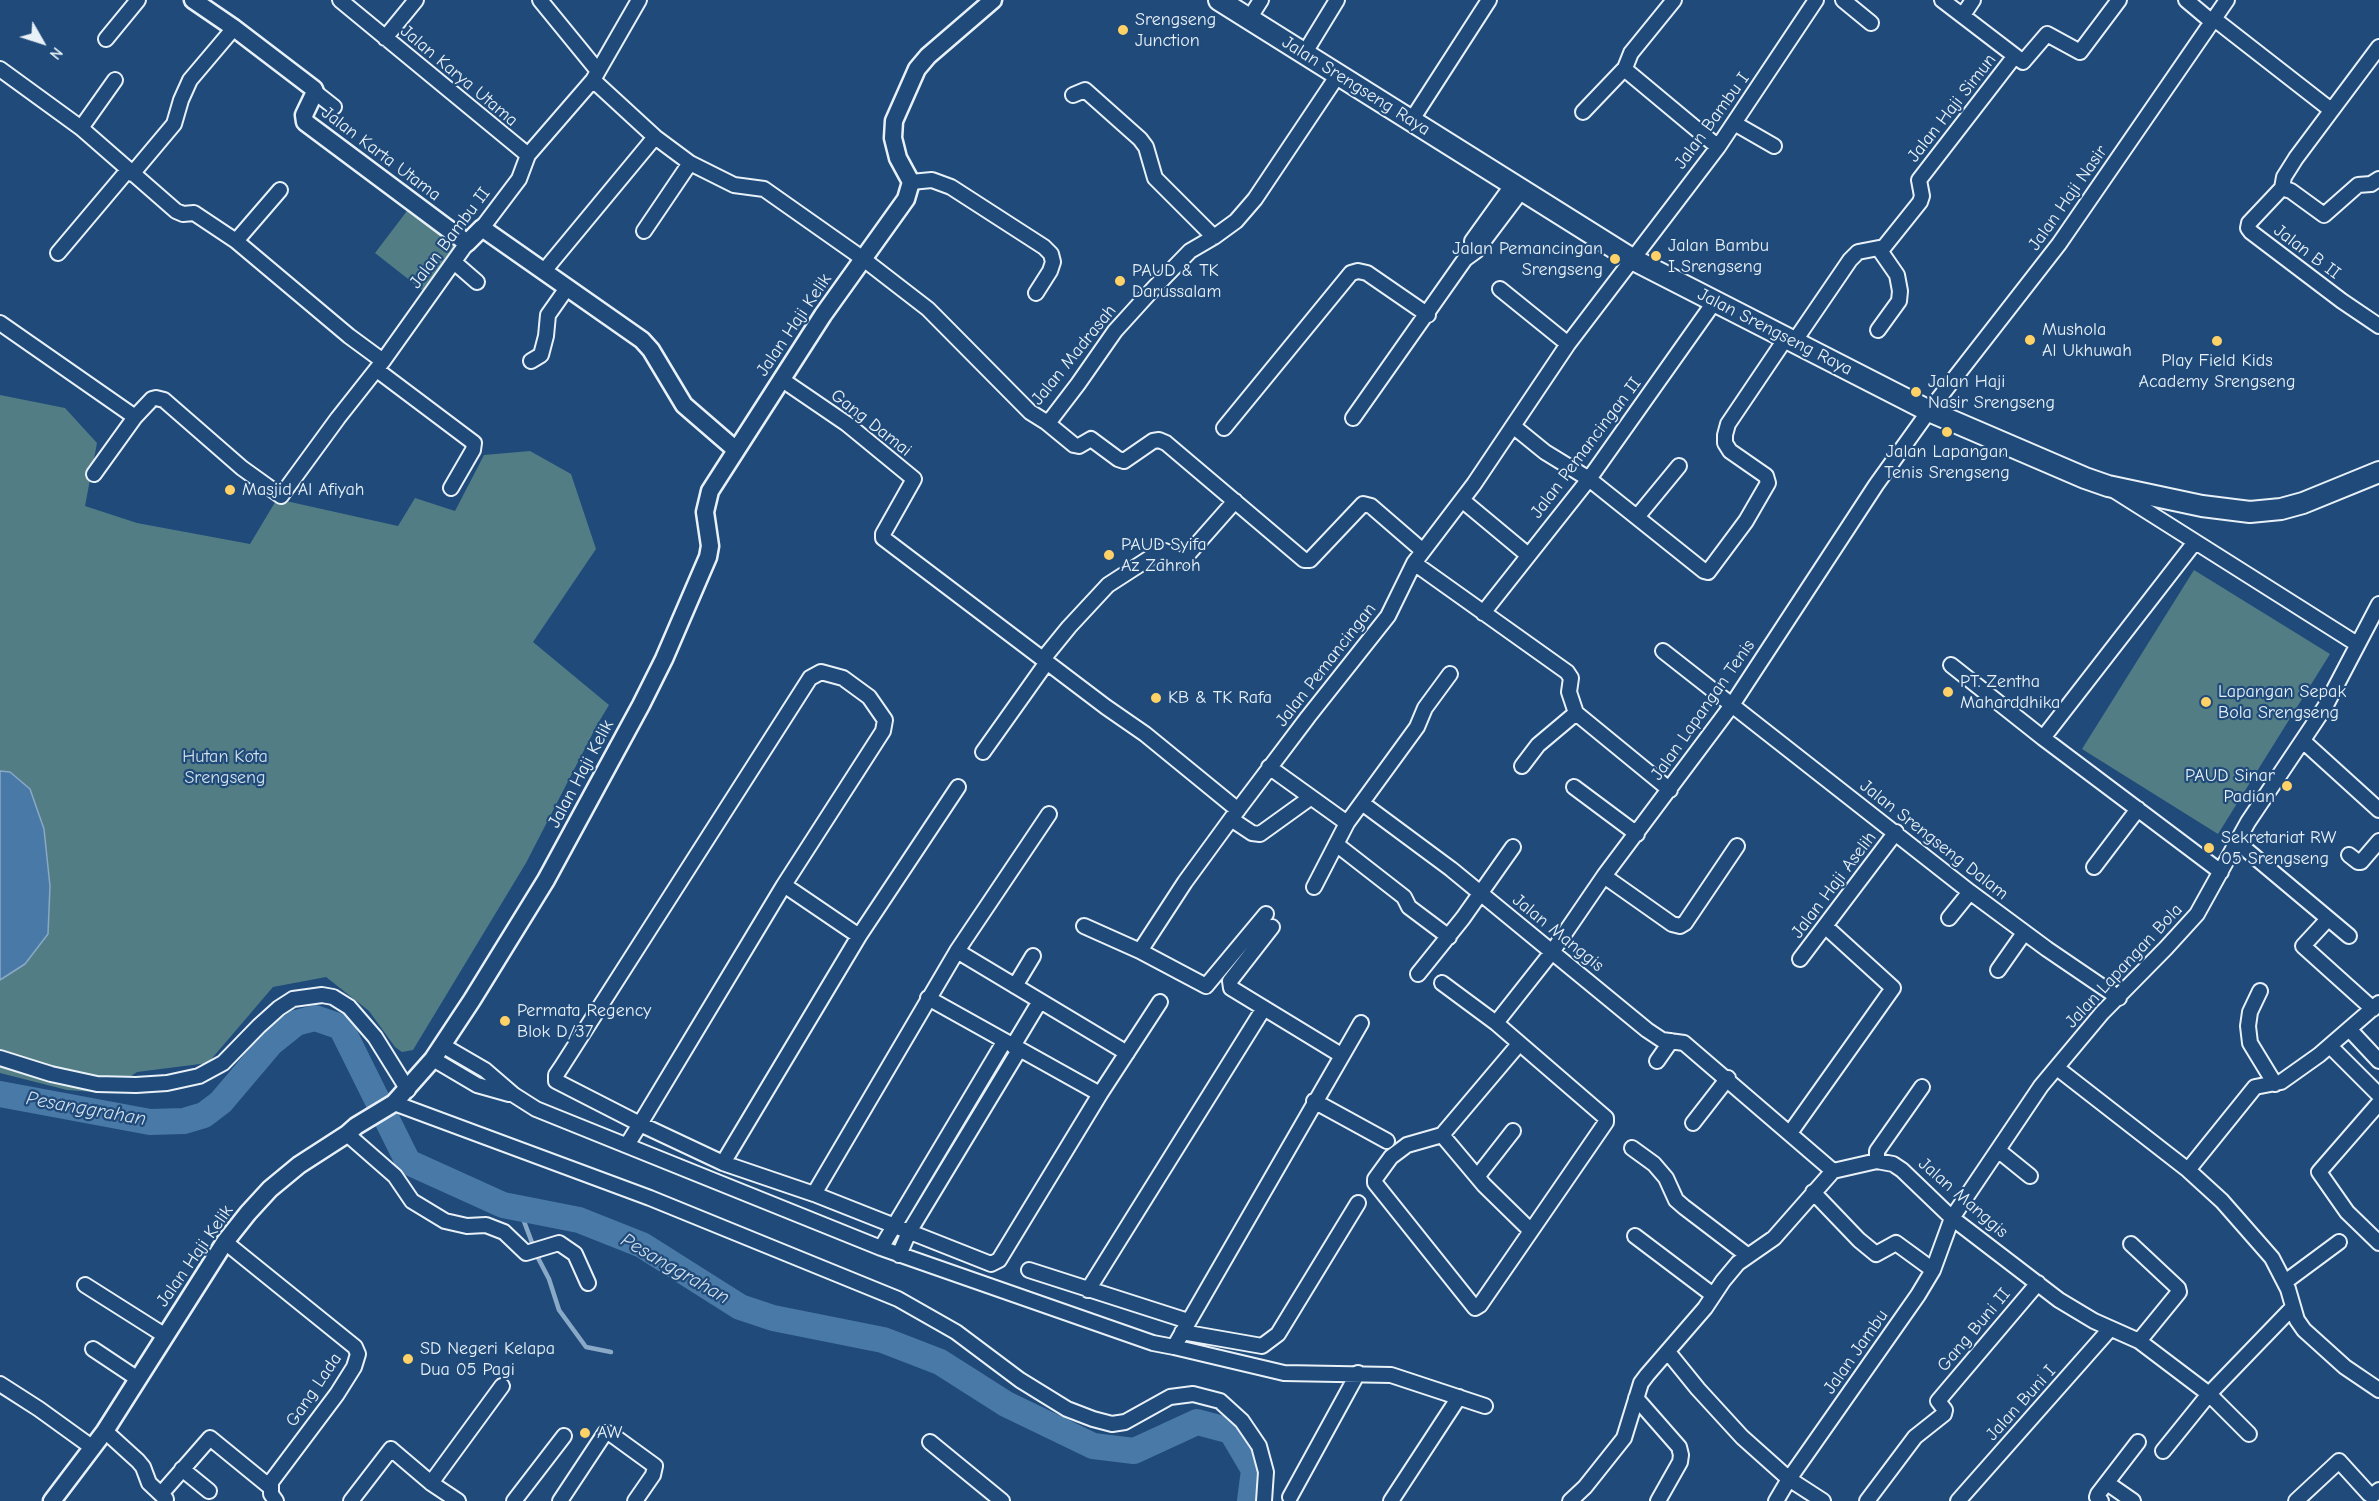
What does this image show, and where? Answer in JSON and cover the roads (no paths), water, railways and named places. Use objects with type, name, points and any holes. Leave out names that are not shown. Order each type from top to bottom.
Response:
[{"type":"main road","name":"Jalan Srengseng Raya","points":[[1219,0],[1632,259],[1929,411],[2038,459],[2108,486],[2202,506],[2250,512],[2281,509],[2303,503],[2379,472]]},
{"type":"street","points":[[106,39],[138,0]]},
{"type":"street","name":"Jalan Karta Utama","points":[[193,0],[311,87],[315,92],[304,115],[305,122],[467,243]]},
{"type":"street","name":"Jalan Karya Utama","points":[[340,0],[528,155]]},
{"type":"street","points":[[385,38],[416,0]]},
{"type":"street","name":"Jalan Madrasah","points":[[540,0],[595,75],[655,137],[690,163],[734,185],[764,189],[862,258],[928,309],[1029,412],[1046,422],[1052,418],[1078,384],[1115,331],[1154,288],[1190,251],[1236,221],[1255,199],[1338,75]]},
{"type":"street","name":"Jalan Bambu II","points":[[135,417],[152,399],[160,398],[256,480],[279,496],[282,495],[338,418],[380,366],[467,243],[482,228],[519,179],[528,155],[595,75],[639,0]]},
{"type":"street","points":[[993,0],[928,56],[917,69],[894,120],[893,138],[898,158],[911,182],[932,180],[951,187],[1044,247],[1053,262],[1036,293]]},
{"type":"street","points":[[1249,19],[1261,0]]},
{"type":"street","points":[[1304,54],[1337,0]]},
{"type":"street","points":[[1412,121],[1489,0]]},
{"type":"street","points":[[1583,112],[1625,68],[1631,53],[1674,0]]},
{"type":"street","name":"Jalan Bambu I","points":[[1632,259],[1718,147],[1816,0]]},
{"type":"street","points":[[1843,0],[1871,23]]},
{"type":"street","points":[[1942,0],[2014,57],[2024,62],[2047,34],[2080,52],[2119,0]]},
{"type":"street","points":[[1963,15],[1973,0]]},
{"type":"street","points":[[2186,0],[2331,110]]},
{"type":"street","name":"Jalan Haji Nasir","points":[[1929,411],[2059,244],[2227,0]]},
{"type":"street","points":[[58,253],[174,124],[190,80],[234,28]]},
{"type":"street","points":[[2379,47],[2296,158],[2277,192],[2296,194],[2324,215],[2358,185],[2371,184],[2379,179]]},
{"type":"street","name":"Jalan Haji Simun","points":[[1637,517],[1704,571],[1709,571],[1746,520],[1768,483],[1766,476],[1731,451],[1725,443],[1728,424],[1850,260],[1858,252],[1884,247],[1920,202],[1922,196],[1919,180],[2014,57]]},
{"type":"street","points":[[1625,68],[1718,147]]},
{"type":"street","points":[[0,69],[81,128],[176,211],[183,214],[194,213],[236,241],[349,336],[380,366],[474,443],[474,450],[451,488]]},
{"type":"street","points":[[81,128],[115,80]]},
{"type":"street","points":[[1073,95],[1085,90],[1140,139],[1146,147],[1155,178],[1214,237]]},
{"type":"street","points":[[315,92],[334,107]]},
{"type":"street","points":[[1734,123],[1774,146]]},
{"type":"street","points":[[544,271],[655,137]]},
{"type":"street","points":[[644,231],[690,163]]},
{"type":"street","name":"Jalan Haji Kelik","points":[[52,1501],[105,1431],[225,1242],[270,1189],[299,1165],[392,1105],[408,1090],[438,1052],[546,880],[641,705],[703,574],[710,546],[705,512],[710,491],[862,258],[906,199],[911,182]]},
{"type":"street","points":[[1353,418],[1428,315],[1465,259],[1468,246],[1517,187]]},
{"type":"street","points":[[236,241],[280,190]]},
{"type":"street","name":"Jalan B II","points":[[2277,192],[2249,223],[2251,232],[2379,326]]},
{"type":"street","points":[[482,228],[647,344],[684,405],[736,450]]},
{"type":"street","points":[[1878,330],[1899,301],[1900,291],[1897,275],[1879,249]]},
{"type":"street","name":"Jalan Pemancingan","points":[[1140,951],[1185,882],[1234,814],[1388,616],[1414,563],[1462,500],[1568,344],[1632,259]]},
{"type":"street","points":[[454,262],[477,282]]},
{"type":"street","points":[[1224,428],[1352,273],[1358,271],[1367,273],[1428,315]]},
{"type":"street","points":[[531,361],[542,355],[548,315],[567,288]]},
{"type":"street","points":[[1500,289],[1568,344]]},
{"type":"street","name":"Jalan Pemancingan II","points":[[1483,613],[1589,479],[1715,301]]},
{"type":"street","points":[[0,323],[135,417],[94,474]]},
{"type":"street","name":"Gang Damai","points":[[781,379],[847,424],[914,479],[882,537],[1045,661]]},
{"type":"street","name":"Jalan Lapangan Tenis","points":[[1496,1023],[1552,952],[1604,876],[1732,705],[1876,485],[1929,411]]},
{"type":"street","points":[[1046,422],[1074,445],[1079,447],[1092,439],[1124,461],[1149,443],[1159,440],[1166,443],[1300,558],[1308,561],[1363,504],[1371,506],[1423,551]]},
{"type":"street","points":[[1513,426],[1545,452],[1589,479],[1637,517],[1679,466]]},
{"type":"street","points":[[2108,486],[2357,644]]},
{"type":"street","points":[[1462,500],[1528,555]]},
{"type":"street","points":[[983,752],[1069,627],[1107,585],[1160,552],[1165,551],[1183,560],[1235,501]]},
{"type":"street","points":[[2043,738],[2195,542]]},
{"type":"street","points":[[1414,563],[1570,675],[1569,692],[1576,713],[1670,790]]},
{"type":"street","name":"Jalan Lapangan Bola","points":[[1952,1218],[2042,1086],[2090,1027],[2197,914],[2248,822],[2325,707],[2357,644],[2374,621],[2379,604]]},
{"type":"street","name":"Jalan Srengseng Dalam","points":[[1663,651],[1970,892],[2024,933],[2119,998]]},
{"type":"street","points":[[1045,661],[1144,734],[1234,814],[1252,833],[1260,834],[1310,798]]},
{"type":"street","points":[[1951,664],[2043,738],[2221,872]]},
{"type":"street","points":[[627,1145],[640,1124],[784,885],[885,726],[883,715],[869,697],[843,678],[827,672],[814,674],[556,1075],[555,1078],[560,1083],[640,1124],[723,1163],[814,1194],[991,1264],[995,1263],[1160,1002]]},
{"type":"street","points":[[1314,887],[1347,824],[1417,727],[1425,708],[1450,674]]},
{"type":"street","points":[[1522,766],[1538,745],[1576,713]]},
{"type":"street","points":[[2303,741],[2379,810]]},
{"type":"street","points":[[1269,767],[1347,824]]},
{"type":"street","points":[[723,1163],[859,936],[958,787]]},
{"type":"street","points":[[1574,788],[1637,834]]},
{"type":"street","name":"Jalan Manggis","points":[[1362,803],[1424,847],[1647,1030],[1662,1040],[1684,1043],[1728,1078],[1833,1170]]},
{"type":"street","points":[[2094,867],[2138,809]]},
{"type":"street","points":[[814,1194],[957,951],[1049,814]]},
{"type":"street","name":"Jalan Haji Aselih","points":[[1800,959],[1896,832]]},
{"type":"street","points":[[2349,855],[2361,862],[2379,841]]},
{"type":"street","points":[[2237,842],[2349,936]]},
{"type":"street","points":[[1336,844],[1404,897],[1409,907],[1449,937]]},
{"type":"street","points":[[1604,876],[1672,924],[1680,926],[1685,923],[1737,846]]},
{"type":"street","points":[[1418,974],[1449,937],[1513,847]]},
{"type":"street","points":[[784,885],[859,936]]},
{"type":"street","points":[[1949,918],[1970,892]]},
{"type":"street","points":[[1084,926],[1140,951],[1206,986],[1266,914]]},
{"type":"street","points":[[2188,1170],[2255,1087],[2261,1084],[2281,1082],[2330,1046],[2376,1006],[2303,946],[2328,919]]},
{"type":"street","points":[[1272,927],[1230,981],[1231,988],[1341,1055]]},
{"type":"street","points":[[1790,1133],[1893,988],[1826,927]]},
{"type":"street","points":[[1998,970],[2024,933]]},
{"type":"street","points":[[957,951],[1127,1053]]},
{"type":"street","points":[[1015,986],[1033,956]]},
{"type":"street","points":[[1442,983],[1496,1023],[1606,1118],[1606,1122],[1480,1305],[1473,1307],[1376,1183],[1377,1174],[1391,1157],[1407,1145],[1442,1135],[1519,1044]]},
{"type":"street","points":[[2260,991],[2250,1012],[2248,1026],[2250,1043],[2275,1084]]},
{"type":"street","points":[[0,1058],[51,1074],[97,1084],[167,1083],[199,1076],[223,1063],[273,1014],[293,999],[322,995],[349,1007],[375,1037],[408,1090]]},
{"type":"street","points":[[928,998],[1100,1094]]},
{"type":"street","points":[[881,1248],[977,1088],[1012,1046],[1040,1001]]},
{"type":"street","points":[[1088,1290],[1264,1008]]},
{"type":"street","points":[[1174,1347],[1360,1023]]},
{"type":"street","points":[[2350,1029],[2379,1061]]},
{"type":"street","points":[[1657,1061],[1671,1041]]},
{"type":"street","points":[[899,1255],[909,1232],[991,1096],[1012,1046]]},
{"type":"street","points":[[2330,1046],[2379,1095]]},
{"type":"street","points":[[438,1052],[484,1070],[513,1095],[536,1109],[899,1255],[1153,1343],[1284,1373],[1391,1375],[1485,1406]]},
{"type":"street","points":[[2057,1068],[2188,1170],[2222,1201],[2272,1258],[2285,1282],[2292,1308],[2304,1330],[2345,1366],[2379,1390]]},
{"type":"street","points":[[1693,1124],[1728,1078]]},
{"type":"street","points":[[1570,1501],[1592,1479],[1624,1438],[1630,1426],[1636,1398],[1647,1375],[1705,1308],[1738,1263],[1781,1231],[1833,1170],[1877,1161],[1877,1151],[1922,1087]]},
{"type":"street","points":[[977,1088],[991,1096]]},
{"type":"street","points":[[1314,1101],[1387,1141]]},
{"type":"street","points":[[2379,1103],[2319,1172],[2347,1212],[2379,1244]]},
{"type":"street","points":[[392,1105],[650,1198],[898,1299],[956,1332],[1020,1380],[1067,1409],[1093,1419],[1112,1424],[1125,1422],[1170,1397],[1193,1394],[1220,1401],[1242,1421],[1259,1446],[1266,1472],[1264,1501]]},
{"type":"street","points":[[351,1130],[395,1176],[412,1201],[445,1221],[467,1226],[486,1225],[504,1232],[526,1253],[559,1243],[575,1254],[588,1283]]},
{"type":"street","points":[[1477,1178],[1513,1131]]},
{"type":"street","points":[[1442,1135],[1477,1178],[1531,1231]]},
{"type":"street","points":[[1632,1148],[1654,1164],[1666,1178],[1676,1200],[1683,1207],[1747,1255]]},
{"type":"street","points":[[1999,1151],[2030,1176]]},
{"type":"street","name":"Jalan Manggis","points":[[1877,1161],[1893,1164],[1902,1170],[1952,1218],[2083,1315],[2139,1341],[2209,1394],[2248,1434]]},
{"type":"street","points":[[1812,1192],[1858,1240],[1876,1254],[1896,1243],[1933,1270]]},
{"type":"street","points":[[1029,1270],[1185,1326],[1262,1346],[1278,1334],[1358,1203]]},
{"type":"street","name":"Jalan Jambu","points":[[1776,1501],[1918,1295],[1933,1270],[1952,1218]]},
{"type":"street","points":[[1635,1236],[1713,1295]]},
{"type":"street","name":"Gang Lada","points":[[225,1242],[355,1347],[358,1354],[354,1367],[337,1394],[295,1449],[270,1487]]},
{"type":"street","points":[[2285,1282],[2339,1242]]},
{"type":"street","points":[[2131,1244],[2178,1288],[2179,1292],[2139,1341]]},
{"type":"street","name":"Gang Buni II","points":[[1867,1501],[1915,1437],[1944,1414],[1945,1410],[1938,1401],[2038,1283]]},
{"type":"street","points":[[85,1285],[164,1335]]},
{"type":"street","points":[[2163,1451],[2209,1394],[2292,1308]]},
{"type":"street","name":"Jalan Buni I","points":[[1958,1501],[2110,1329]]},
{"type":"street","points":[[93,1349],[138,1379]]},
{"type":"street","points":[[1668,1352],[1724,1418],[1789,1479],[1823,1501]]},
{"type":"street","points":[[1290,1497],[1358,1373]]},
{"type":"street","points":[[0,1384],[93,1448]]},
{"type":"street","points":[[431,1483],[502,1386]]},
{"type":"street","points":[[1391,1501],[1459,1397]]},
{"type":"street","points":[[1636,1398],[1679,1447],[1682,1455],[1658,1501]]},
{"type":"street","points":[[105,1431],[138,1461],[143,1467],[148,1483],[164,1497],[182,1469],[207,1439],[212,1438],[270,1487],[271,1494],[276,1501]]},
{"type":"street","points":[[560,1501],[605,1433],[652,1463],[655,1468],[635,1501]]},
{"type":"street","points":[[514,1501],[564,1436]]},
{"type":"street","points":[[930,1442],[1002,1501]]},
{"type":"street","points":[[2102,1501],[2097,1495],[2139,1442]]},
{"type":"street","points":[[351,1501],[389,1449],[393,1449],[431,1483],[458,1501]]},
{"type":"street","points":[[2296,1501],[2338,1461],[2368,1494],[2372,1496],[2379,1490]]},
{"type":"street","points":[[182,1469],[209,1491]]},
{"type":"street","points":[[2106,1483],[2133,1501]]},
{"type":"water","points":[[0,771],[10,772],[30,789],[44,829],[50,886],[48,934],[25,964],[0,980]]},
{"type":"waterway","name":"Pesanggrahan","points":[[0,1094],[150,1122],[184,1121],[204,1115],[221,1102],[271,1043],[296,1023],[315,1018],[341,1027],[408,1162],[503,1205],[579,1220],[642,1245],[740,1307],[773,1318],[883,1340],[940,1362],[1006,1404],[1093,1446],[1134,1451],[1197,1422],[1231,1431],[1254,1470],[1250,1501]]},
{"type":"waterway","points":[[519,1208],[537,1256],[549,1279],[559,1310],[586,1347],[611,1352]]},
{"type":"place","name":"Srengseng Junction","points":[[1123,30]]},
{"type":"place","name":"Jalan Bambu I Srengseng","points":[[1656,256]]},
{"type":"place","name":"Jalan Pemancingan Srengseng","points":[[1615,259]]},
{"type":"place","name":"PAUD & TK Darussalam","points":[[1120,281]]},
{"type":"place","name":"Mushola Al Ukhuwah","points":[[2030,340]]},
{"type":"place","name":"Play Field Kids Academy Srengseng","points":[[2217,341]]},
{"type":"place","name":"Jalan Haji Nasir Srengseng","points":[[1916,392]]},
{"type":"place","name":"Jalan Lapangan Tenis Srengseng","points":[[1947,432]]},
{"type":"place","name":"Masjid Al Afiyah","points":[[230,490]]},
{"type":"place","name":"PAUD Syifa Az Zahroh","points":[[1109,555]]},
{"type":"place","name":"PT. Zentha Maharddhika","points":[[1948,692]]},
{"type":"place","name":"KB & TK Rafa","points":[[1156,698]]},
{"type":"place","name":"Lapangan Sepak Bola Srengseng","points":[[2206,702]]},
{"type":"place","name":"PAUD Sinar Padian","points":[[2287,786]]},
{"type":"place","name":"Sekretariat RW 05 Srengseng","points":[[2209,848]]},
{"type":"place","name":"Permata Regency Blok D/37","points":[[505,1021]]},
{"type":"place","name":"SD Negeri Kelapa Dua 05 Pagi","points":[[408,1359]]},
{"type":"place","name":"AW","points":[[585,1433]]},
{"type":"park label","name":"Hutan Kota Srengseng","points":[[225,768]]}]
